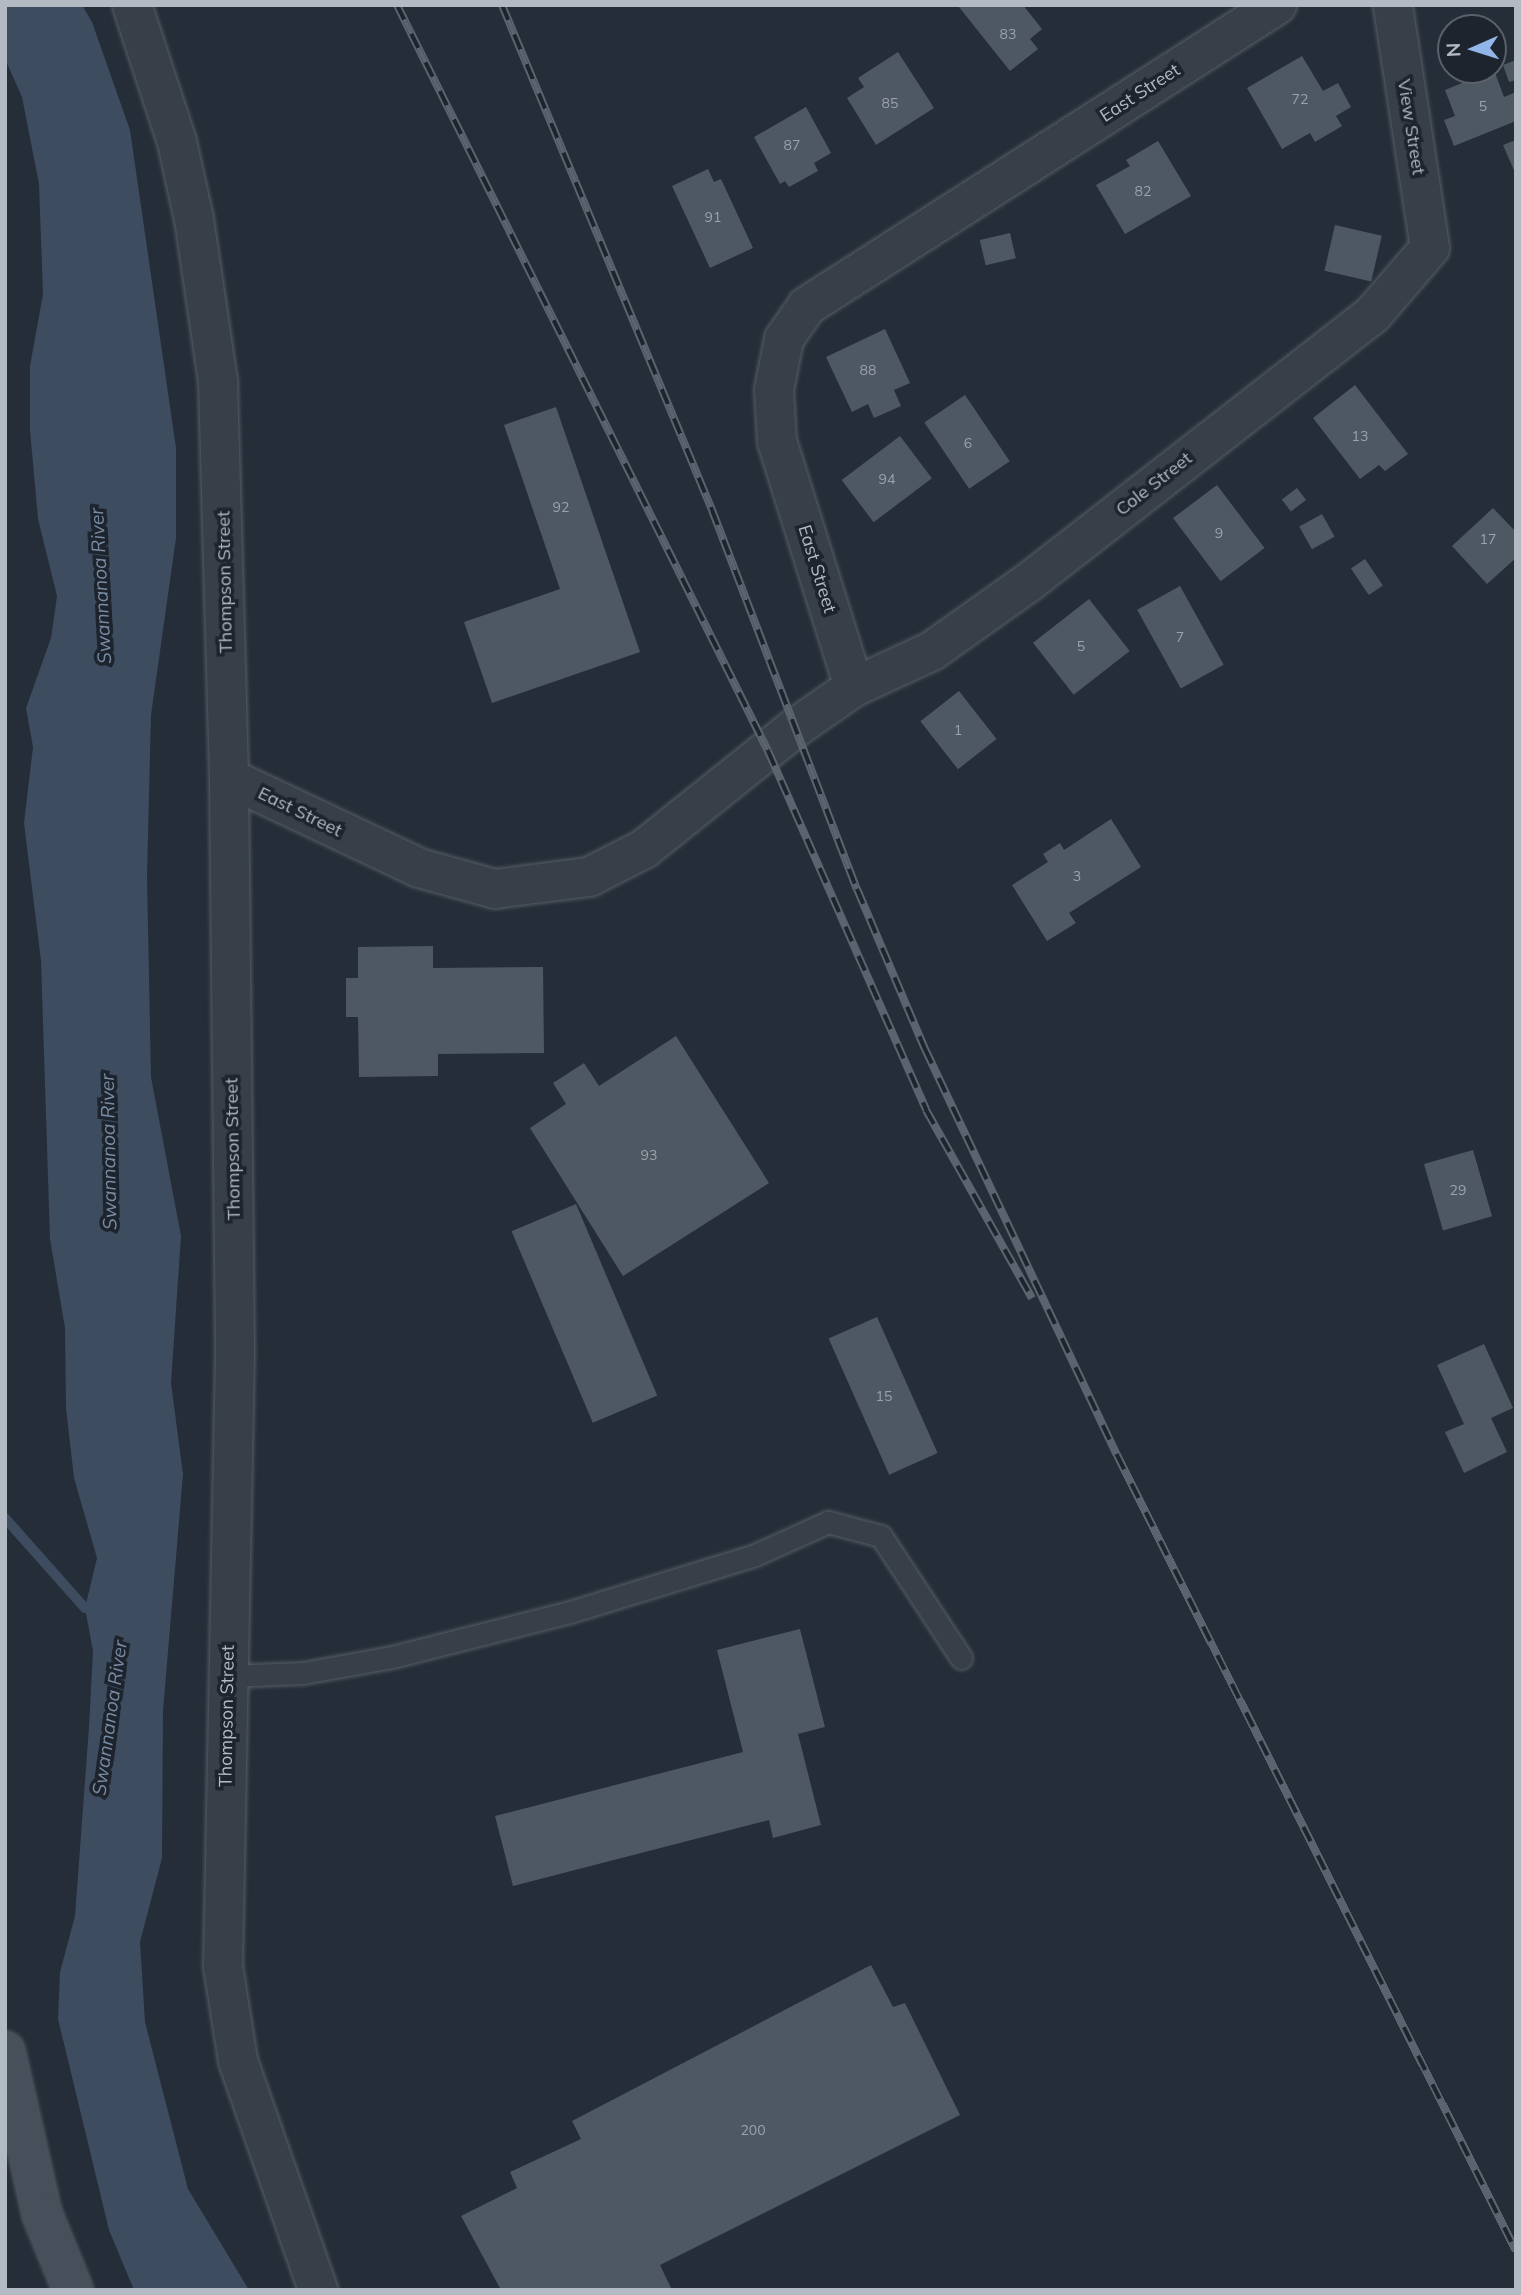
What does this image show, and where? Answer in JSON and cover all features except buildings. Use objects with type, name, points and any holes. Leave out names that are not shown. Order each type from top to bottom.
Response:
[{"type":"main road","points":[[5,2052],[42,2214],[73,2290]]},
{"type":"street","name":"Thompson Street","points":[[132,5],[177,142],[194,219],[218,382],[229,778],[235,1353],[222,1905],[229,2018],[238,2061],[318,2290]]},
{"type":"street","name":"East Street","points":[[229,778],[419,868],[495,889],[589,877],[644,849],[795,728],[854,687],[777,442],[774,390],[783,339],[807,306],[1277,5]]},
{"type":"street","name":"View Street","points":[[1392,5],[1430,248]]},
{"type":"street","name":"Cole Street","points":[[854,687],[932,651],[1029,582],[1373,314],[1430,248]]},
{"type":"lane","points":[[228,1676],[303,1673],[393,1657],[570,1612],[755,1555],[828,1522],[881,1536],[961,1658]]},
{"type":"water","name":"Swannanoa River","points":[[5,5],[82,5],[92,22],[130,130],[176,448],[176,538],[151,715],[147,876],[151,1077],[181,1236],[171,1383],[183,1474],[163,1711],[162,1858],[140,1942],[145,2022],[188,2189],[249,2290],[134,2290],[109,2230],[58,2019],[60,1972],[75,1916],[93,1651],[85,1608],[97,1558],[74,1478],[66,1408],[65,1328],[50,1239],[41,961],[24,823],[33,747],[26,708],[51,638],[57,596],[38,519],[30,430],[30,366],[43,294],[39,184],[22,97],[5,59]]},
{"type":"waterway","points":[[5,1518],[85,1608],[98,1609]]},
{"type":"railway","points":[[397,5],[768,751],[926,1110],[1032,1298]]},
{"type":"railway","points":[[502,5],[712,510],[857,889],[925,1049],[1117,1455],[1516,2251]]}]
